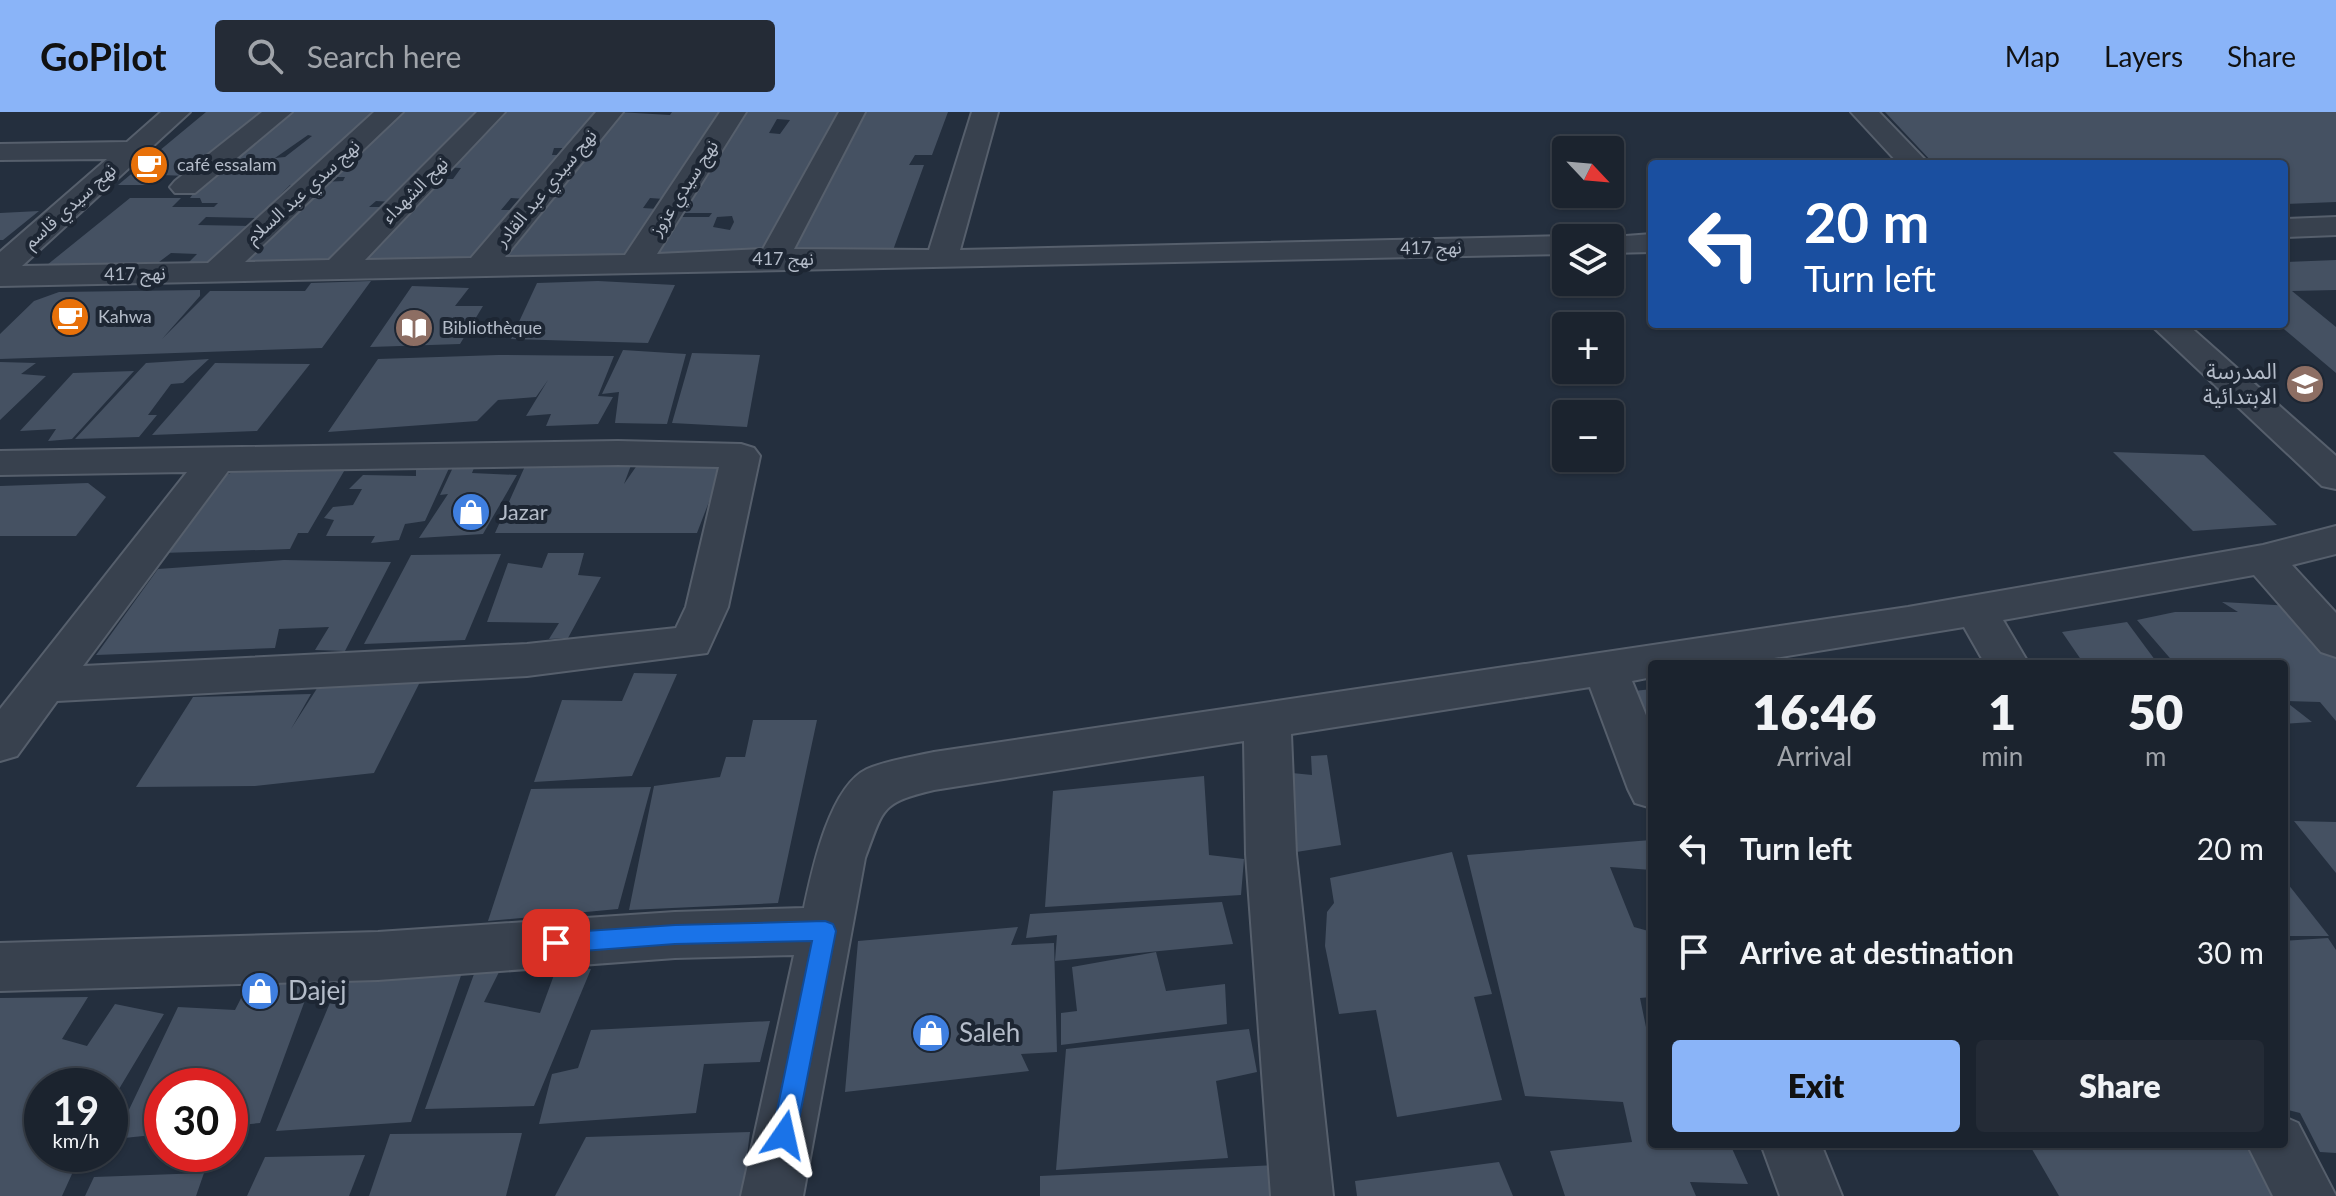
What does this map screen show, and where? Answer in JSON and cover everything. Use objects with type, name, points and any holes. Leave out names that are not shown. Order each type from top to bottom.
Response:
[{"type":"street","name":"نهج سيدي قاسم","points":[[0,299],[9,274],[133,150],[177,112]]},
{"type":"street","points":[[185,187],[279,112]]},
{"type":"street","name":"نهج سدي عبد السلام","points":[[216,272],[390,112]]},
{"type":"street","name":"نهج الشهداء","points":[[338,269],[492,112]]},
{"type":"street","name":"نهج سيدي عبد القادر","points":[[482,265],[610,112]]},
{"type":"street","name":"نهج سيدي عزوز","points":[[635,264],[733,112]]},
{"type":"street","points":[[774,258],[852,112]]},
{"type":"street","points":[[942,260],[985,112]]},
{"type":"street","points":[[1864,112],[1911,160]]},
{"type":"street","points":[[0,152],[133,150]]},
{"type":"street","points":[[2288,228],[2336,226]]},
{"type":"street","points":[[1624,244],[1648,243]]},
{"type":"street","name":"نهج 417","points":[[9,274],[635,264],[774,258],[942,260],[1552,245]]},
{"type":"street","points":[[2171,328],[2336,477]]},
{"type":"street","points":[[0,463],[618,453],[741,456],[707,607],[692,642],[527,660],[44,685]]},
{"type":"street","points":[[0,743],[216,461]]},
{"type":"street","points":[[1661,660],[1975,610],[2263,559],[2336,540]]},
{"type":"street","points":[[2263,559],[2336,641]]},
{"type":"street","points":[[1975,610],[2005,660]]},
{"type":"street","points":[[772,1196],[825,931],[846,844],[862,802],[881,784],[934,771],[1648,662]]},
{"type":"street","points":[[1605,669],[1648,779]]},
{"type":"street","points":[[1267,722],[1271,854],[1302,1196]]},
{"type":"street","points":[[0,967],[378,956],[675,935],[825,931]]},
{"type":"street","points":[[1793,1148],[1811,1196]]},
{"type":"street","points":[[2279,1148],[2306,1196]]},
{"type":"building","points":[[206,112],[265,112],[188,176],[161,175],[150,185],[118,185]]},
{"type":"building","points":[[289,112],[379,112],[295,186],[290,185],[257,218],[206,217],[198,225],[251,226],[210,262],[188,263],[197,254],[171,253],[155,265],[47,265],[130,198],[181,198],[172,207],[214,207],[218,203],[202,203],[200,198],[190,198],[202,181]],"holes":[[[308,135],[312,136],[285,157],[275,158]]]},
{"type":"building","points":[[397,112],[483,112],[393,202],[376,201],[369,207],[388,207],[329,264],[240,265],[323,182],[343,181],[345,177],[325,177]]},
{"type":"building","points":[[499,112],[599,112],[569,148],[554,148],[552,155],[563,155],[526,199],[511,198],[501,210],[513,210],[476,257],[353,261],[436,179],[453,179],[461,168],[442,167]]},
{"type":"building","points":[[618,112],[670,115],[672,112],[719,112],[684,166],[689,166],[683,177],[678,175],[664,199],[650,198],[643,208],[658,209],[626,255],[498,256]]},
{"type":"building","points":[[745,112],[840,112],[788,201],[795,200],[767,255],[650,256],[672,217],[709,217],[712,213],[674,213]],"holes":[[[777,119],[790,120],[780,134],[769,133]],[[732,216],[734,222],[730,230],[713,227],[717,217]]]},
{"type":"building","points":[[866,112],[948,112],[932,155],[915,155],[909,165],[924,165],[892,253],[787,255],[852,128],[858,128]]},
{"type":"building","points":[[1885,112],[2336,112],[2336,202],[2288,204],[2288,160],[1930,160]]},
{"type":"building","points":[[39,211],[3,240],[0,240],[0,213]]},
{"type":"building","points":[[2336,260],[2336,290],[2292,291],[2336,327],[2336,373],[2283,328],[2288,328],[2288,262]]},
{"type":"building","points":[[371,281],[322,348],[0,359],[0,334],[34,301],[59,292],[200,290],[200,296],[162,339],[210,291],[305,291],[311,283]]},
{"type":"building","points":[[598,281],[675,285],[648,343],[511,339],[537,283]]},
{"type":"building","points":[[412,286],[469,288],[455,306],[483,306],[460,344],[370,347]]},
{"type":"building","points":[[623,350],[686,354],[667,424],[615,423],[619,392],[602,394]]},
{"type":"building","points":[[692,353],[760,355],[747,427],[672,423]]},
{"type":"building","points":[[498,355],[614,356],[598,396],[613,397],[598,424],[546,426],[551,414],[526,416],[548,380],[536,397],[498,400],[477,421],[328,432],[378,359]]},
{"type":"building","points":[[209,359],[183,383],[171,384],[148,415],[157,415],[139,437],[75,439],[146,363]]},
{"type":"building","points":[[0,362],[36,363],[21,374],[46,376],[0,420]]},
{"type":"building","points":[[215,363],[310,364],[257,431],[152,435]]},
{"type":"building","points":[[134,371],[72,439],[48,441],[56,429],[20,431],[73,373]]},
{"type":"building","points":[[2113,452],[2204,455],[2277,525],[2193,531]]},
{"type":"building","points":[[633,460],[624,484],[640,461],[725,460],[697,533],[495,533],[526,464]]},
{"type":"building","points":[[456,461],[476,463],[472,473],[517,475],[483,534],[419,538],[448,494],[440,495]]},
{"type":"building","points":[[347,466],[308,533],[298,533],[290,549],[162,553],[202,486],[237,470]]},
{"type":"building","points":[[416,466],[450,466],[425,521],[405,524],[399,540],[371,543],[375,536],[326,536],[334,520],[324,518],[333,507],[353,505],[362,489],[349,489],[363,475],[416,476]]},
{"type":"building","points":[[88,483],[106,497],[76,536],[0,536],[0,486]]},
{"type":"building","points":[[548,553],[584,553],[578,575],[601,577],[568,638],[549,639],[559,623],[487,622],[508,563],[542,568]]},
{"type":"building","points":[[501,554],[465,640],[364,644],[411,555]]},
{"type":"building","points":[[284,560],[391,562],[345,651],[315,650],[329,627],[279,629],[275,648],[96,655],[158,569]]},
{"type":"building","points":[[2222,602],[2292,606],[2336,659],[2336,721],[2320,702],[2288,701],[2288,660],[2172,660],[2137,620],[2175,612],[2238,612]]},
{"type":"building","points":[[2127,622],[2155,660],[2081,660],[2062,632]]},
{"type":"building","points":[[634,673],[677,674],[632,776],[534,782],[562,700],[622,701]]},
{"type":"building","points":[[422,678],[374,773],[255,786],[136,787],[193,697],[311,694],[291,729],[323,679]]},
{"type":"building","points":[[1648,689],[1648,751],[1625,692]]},
{"type":"building","points":[[2288,703],[2312,722],[2288,724]]},
{"type":"building","points":[[753,720],[817,720],[778,903],[629,910],[654,786],[720,777],[726,757],[745,757]]},
{"type":"building","points":[[1327,755],[1341,845],[1290,853],[1282,772],[1312,775],[1311,756]]},
{"type":"building","points":[[1204,776],[1209,855],[1244,859],[1241,895],[1045,907],[1053,791]]},
{"type":"building","points":[[651,787],[618,909],[488,921],[531,789]]},
{"type":"building","points":[[2294,821],[2336,822],[2336,873]]},
{"type":"building","points":[[1648,840],[1648,870],[1610,867],[1634,927],[1648,931],[1648,997],[1640,998],[1648,1037],[1648,1148],[1732,1148],[1748,1184],[1690,1182],[1696,1196],[1565,1196],[1550,1151],[1632,1142],[1623,1102],[1525,1096],[1467,855]]},
{"type":"building","points":[[1452,852],[1492,994],[1474,997],[1502,1100],[1397,1117],[1376,1010],[1339,1014],[1325,946],[1327,912],[1334,903],[1330,878]]},
{"type":"building","points":[[2288,884],[2329,936],[2288,936]]},
{"type":"building","points":[[1222,902],[1233,944],[1055,961],[1057,935],[1026,938],[1030,914]]},
{"type":"building","points":[[1018,927],[1011,945],[1054,943],[1057,1052],[1021,1054],[1029,1071],[845,1092],[858,941]]},
{"type":"building","points":[[2328,938],[2336,950],[2336,1153],[2320,1152],[2300,1113],[2288,1110],[2288,941]]},
{"type":"building","points":[[1156,952],[1166,991],[1225,984],[1227,1024],[1061,1045],[1061,1013],[1077,1011],[1072,967]]},
{"type":"building","points":[[466,961],[411,1122],[276,1131],[343,972]]},
{"type":"building","points":[[478,963],[502,966],[484,1002],[540,1013],[558,964],[591,969],[534,1106],[425,1109]]},
{"type":"building","points":[[254,973],[315,973],[260,1123],[248,1124],[248,1068],[149,1068],[178,1007],[235,1010]]},
{"type":"building","points":[[88,997],[62,1039],[87,1046],[115,1004],[164,1014],[128,1074],[128,1068],[24,1068],[24,1172],[73,1172],[62,1196],[0,1196],[0,998]]},
{"type":"building","points":[[770,1021],[760,1062],[704,1064],[696,1113],[539,1124],[552,1074],[578,1068],[591,1030]]},
{"type":"building","points":[[1249,1029],[1257,1072],[1216,1081],[1228,1158],[1056,1170],[1066,1049]]},
{"type":"building","points":[[144,1078],[144,1136],[128,1138],[128,1112]]},
{"type":"building","points":[[750,1132],[742,1196],[555,1196],[586,1137]]},
{"type":"building","points":[[522,1133],[506,1196],[369,1196],[390,1134]]},
{"type":"building","points":[[2031,1148],[2261,1148],[2288,1196],[2059,1196]]},
{"type":"building","points":[[365,1155],[349,1196],[247,1196],[265,1157]]},
{"type":"building","points":[[1499,1162],[1513,1196],[1357,1196],[1355,1181]]},
{"type":"building","points":[[1279,1165],[1282,1196],[1040,1196],[1040,1176]]},
{"type":"building","points":[[204,1173],[196,1196],[85,1196],[94,1177]]},
{"type":"place","name":"café essalam","points":[[149,165]]},
{"type":"place","name":"Kahwa","points":[[70,317]]},
{"type":"place","name":"Bibliothèque","points":[[414,328]]},
{"type":"place","name":"المدرسة الابتدائية","points":[[2305,384]]},
{"type":"place","name":"Jazar","points":[[471,512]]},
{"type":"place","name":"Dajej","points":[[260,991]]},
{"type":"place","name":"Saleh","points":[[931,1033]]},
{"type":"route","points":[[556,943],[675,935],[825,931],[784,1135]]}]
